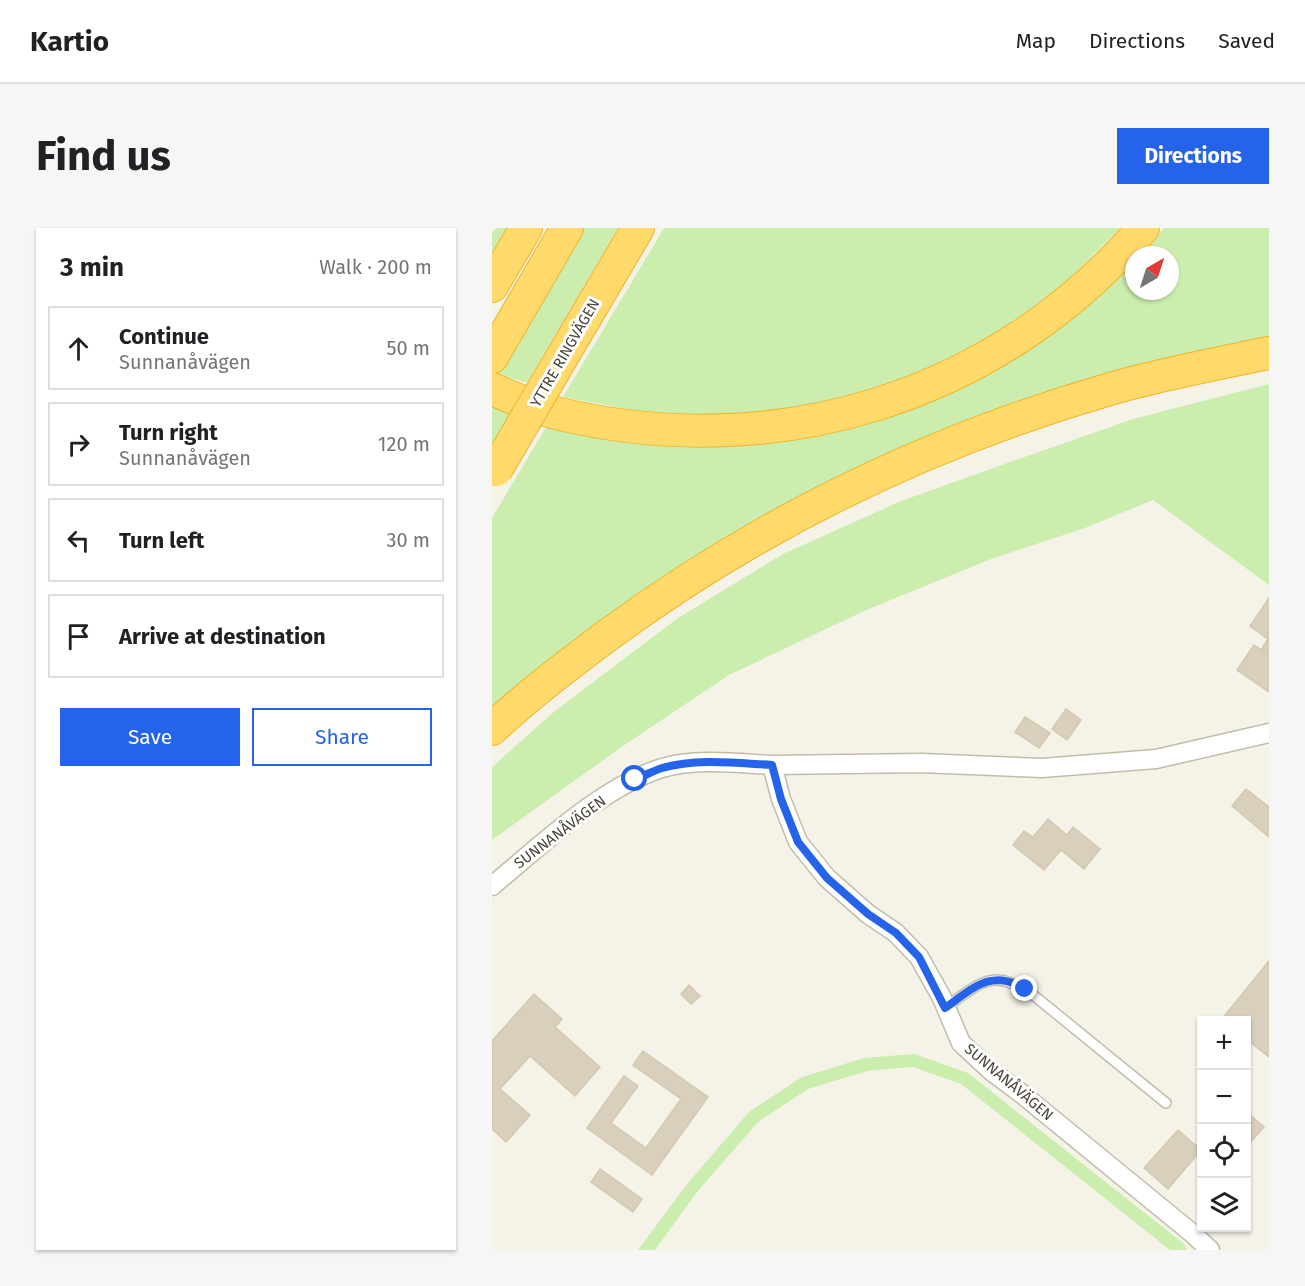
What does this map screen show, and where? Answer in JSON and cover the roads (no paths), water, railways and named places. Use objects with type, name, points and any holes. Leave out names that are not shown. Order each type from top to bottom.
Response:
[{"type":"highway","points":[[492,286],[526,228]]},
{"type":"highway","points":[[492,357],[567,228]]},
{"type":"highway","name":"YTTRE RINGVÄGEN","points":[[494,474],[638,228]]},
{"type":"highway","points":[[492,389],[558,414],[645,428],[702,432],[798,424],[863,410],[928,387],[972,366],[1018,338],[1056,311],[1128,245],[1143,228]]},
{"type":"highway","points":[[492,729],[563,668],[646,608],[752,541],[878,475],[1030,414],[1111,389],[1186,370],[1269,353]]},
{"type":"street","name":"SUNNANÅVÄGEN","points":[[492,886],[559,830],[597,802],[635,779],[663,768],[696,763],[772,765],[921,763],[1042,768],[1156,759],[1269,733]]},
{"type":"street","name":"SUNNANÅVÄGEN","points":[[772,765],[781,799],[798,842],[827,878],[868,914],[896,933],[919,957],[961,1043],[990,1070],[1210,1250]]},
{"type":"lane","points":[[945,1008],[985,982],[1006,980],[1016,983],[1166,1102]]}]
